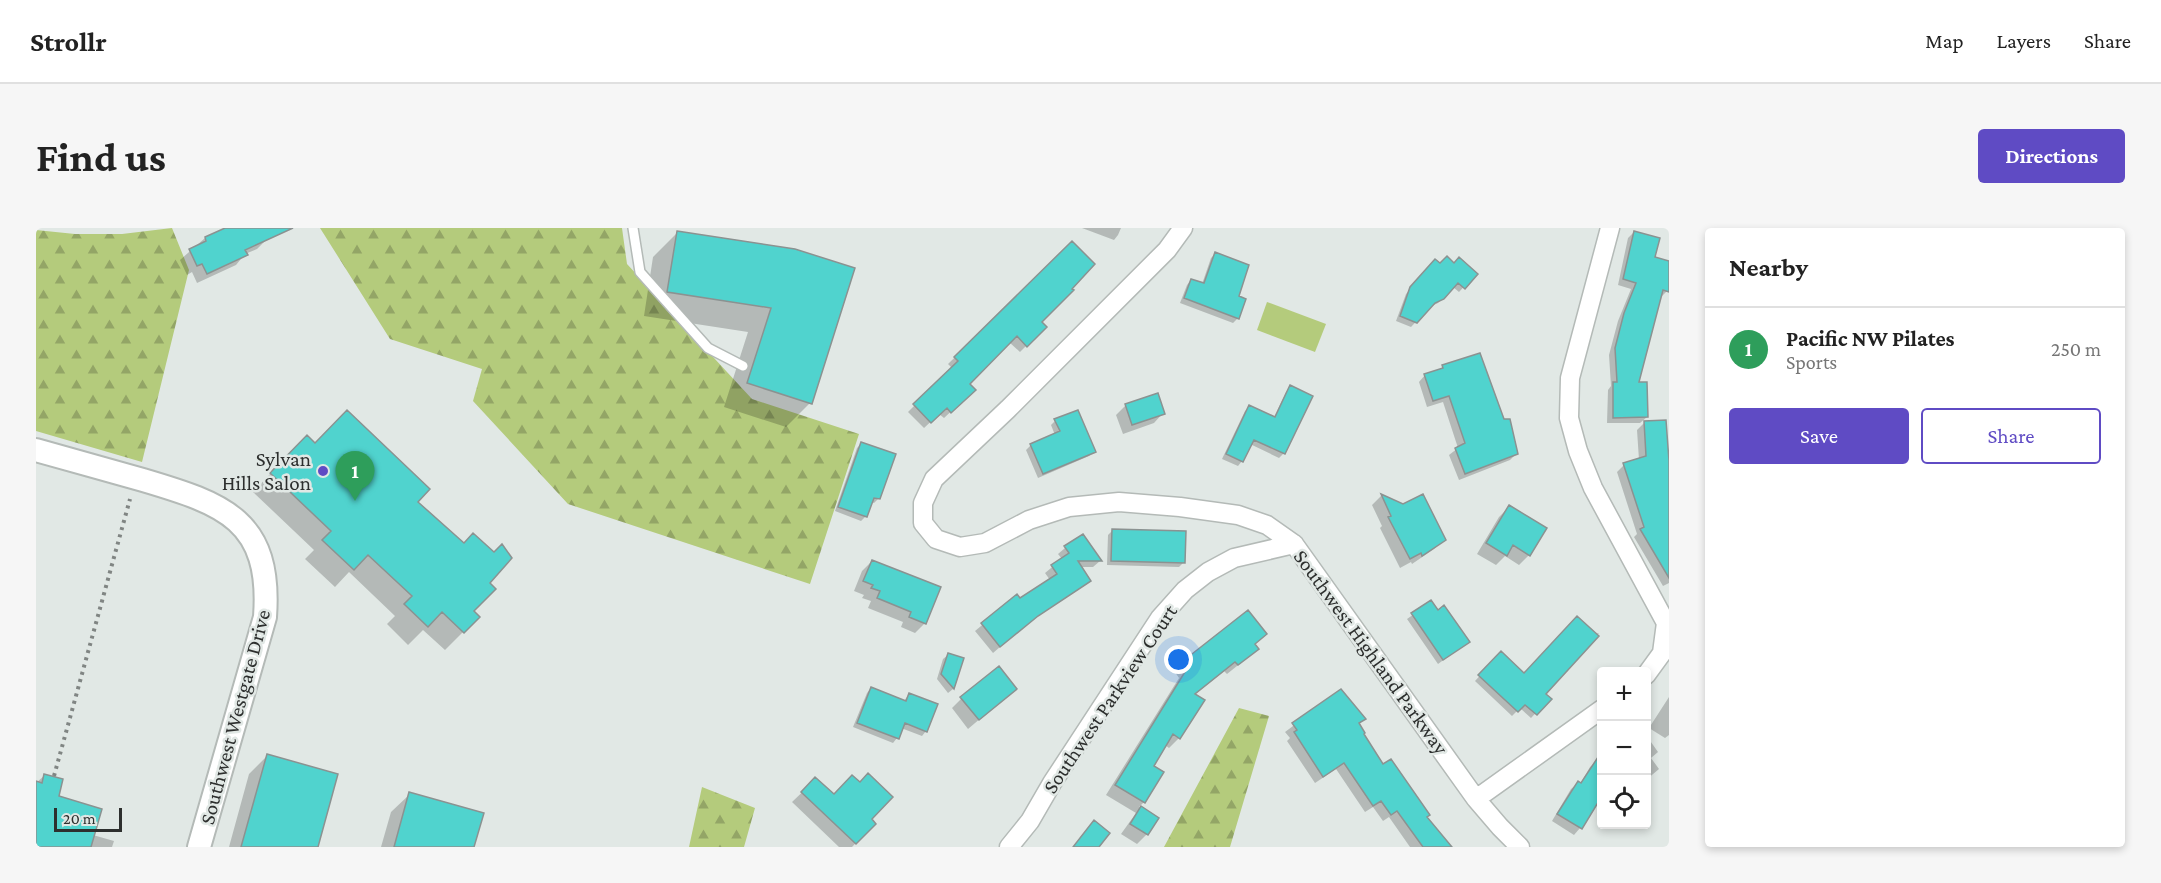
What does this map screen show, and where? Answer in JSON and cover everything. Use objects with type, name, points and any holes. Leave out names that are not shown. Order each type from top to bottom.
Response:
[{"type":"street","name":"Southwest Highland Parkway","points":[[1183,228],[1159,259],[934,479],[922,503],[923,523],[936,539],[960,547],[986,543],[1029,520],[1069,507],[1119,502],[1238,515],[1268,525],[1294,544],[1476,799],[1520,847]]},
{"type":"street","points":[[1610,228],[1570,378],[1569,418],[1578,451],[1593,488],[1666,623],[1662,653],[1651,669]]},
{"type":"street","name":"Southwest Westgate Drive","points":[[36,450],[204,499],[235,519],[257,548],[266,576],[266,617],[199,847]]},
{"type":"street","name":"Southwest Parkview Court","points":[[1009,847],[1030,821],[1052,783],[1160,618],[1185,590],[1208,572],[1234,558],[1294,544]]},
{"type":"street","points":[[1476,799],[1597,714]]},
{"type":"lane","points":[[633,228],[640,272],[708,348],[743,366]]},
{"type":"path","points":[[54,776],[132,492]]},
{"type":"green space","points":[[172,228],[189,270],[142,462],[36,431],[36,230],[75,234],[122,234]]},
{"type":"green space","points":[[320,228],[622,228],[627,264],[752,399],[859,434],[810,584],[568,504],[473,401],[482,369],[390,339]]},
{"type":"green space","points":[[1267,302],[1326,324],[1315,352],[1257,330]]},
{"type":"green space","points":[[1239,708],[1269,716],[1230,847],[1164,847]]},
{"type":"green space","points":[[702,787],[755,808],[744,847],[689,847]]},
{"type":"building","points":[[225,228],[293,228],[245,250],[248,255],[207,274],[202,264],[197,266],[189,249],[206,241],[205,237]]},
{"type":"building","points":[[677,231],[795,249],[855,268],[812,404],[747,383],[771,308],[667,292]]},
{"type":"building","points":[[1634,231],[1660,238],[1655,257],[1669,261],[1669,292],[1663,290],[1639,382],[1647,382],[1648,417],[1613,418],[1613,382],[1617,382],[1615,348],[1624,313],[1636,283],[1623,279]]},
{"type":"building","points":[[1072,241],[1095,264],[1072,289],[1074,290],[1042,322],[1047,327],[1027,347],[1017,336],[970,384],[976,390],[951,413],[947,408],[931,423],[913,404],[958,361],[954,357]]},
{"type":"building","points":[[1215,252],[1249,265],[1239,296],[1246,299],[1239,319],[1184,298],[1191,279],[1204,283]]},
{"type":"building","points":[[1447,256],[1454,263],[1459,257],[1478,274],[1465,289],[1458,283],[1417,323],[1400,316],[1410,287],[1435,259],[1440,263]]},
{"type":"building","points":[[1480,353],[1504,419],[1510,419],[1518,454],[1465,474],[1455,448],[1465,443],[1449,396],[1433,401],[1424,374],[1443,368],[1442,365]]},
{"type":"building","points":[[1290,385],[1313,396],[1285,454],[1254,440],[1243,462],[1226,454],[1249,405],[1275,417]]},
{"type":"building","points":[[1158,393],[1165,414],[1132,425],[1125,404]]},
{"type":"building","points":[[347,410],[430,489],[418,502],[464,543],[473,533],[494,552],[502,544],[512,558],[490,583],[496,589],[474,611],[480,617],[464,633],[442,612],[428,627],[404,604],[412,596],[368,555],[354,570],[322,540],[331,531],[270,473],[307,435],[315,443]]},
{"type":"building","points":[[1078,410],[1096,452],[1043,474],[1030,444],[1060,431],[1054,419]]},
{"type":"building","points":[[1666,420],[1669,461],[1669,578],[1640,529],[1644,527],[1623,463],[1646,456],[1644,421]]},
{"type":"building","points":[[861,442],[896,454],[880,499],[874,498],[867,517],[838,507]]},
{"type":"building","points":[[1381,494],[1403,504],[1423,494],[1446,540],[1422,556],[1421,553],[1410,559],[1388,517],[1391,516]]},
{"type":"building","points":[[1509,505],[1547,528],[1530,556],[1513,545],[1507,556],[1486,543]]},
{"type":"building","points":[[1112,529],[1186,531],[1185,563],[1111,561]]},
{"type":"building","points":[[1083,534],[1102,561],[1078,561],[1091,581],[1038,616],[1000,647],[981,623],[1017,594],[1020,598],[1057,574],[1051,565],[1069,553],[1064,546]]},
{"type":"building","points":[[872,560],[941,587],[926,624],[909,617],[911,612],[877,598],[880,591],[871,588],[873,585],[863,581]]},
{"type":"building","points":[[1431,600],[1438,610],[1444,605],[1470,642],[1443,660],[1411,613]]},
{"type":"building","points":[[1248,610],[1267,634],[1255,644],[1259,649],[1238,665],[1235,662],[1195,694],[1205,700],[1180,739],[1173,734],[1154,766],[1164,772],[1145,803],[1115,785],[1188,667],[1183,661]]},
{"type":"building","points":[[1577,616],[1599,636],[1546,694],[1552,699],[1537,715],[1525,705],[1518,712],[1478,675],[1501,651],[1524,673]]},
{"type":"building","points":[[948,653],[964,658],[954,689],[941,674]]},
{"type":"building","points":[[999,666],[1017,689],[979,720],[960,697]]},
{"type":"building","points":[[871,687],[906,701],[909,693],[938,704],[927,732],[905,723],[899,739],[857,723]]},
{"type":"building","points":[[1341,689],[1366,719],[1359,723],[1383,764],[1391,759],[1430,815],[1427,817],[1452,847],[1423,847],[1397,811],[1391,815],[1381,801],[1373,806],[1344,763],[1323,777],[1294,732],[1297,730],[1292,723]]},
{"type":"building","points":[[267,754],[338,774],[318,847],[241,847]]},
{"type":"building","points":[[1597,759],[1597,804],[1582,829],[1557,814],[1578,781],[1581,783]]},
{"type":"building","points":[[868,773],[893,797],[872,819],[876,824],[856,844],[801,792],[815,777],[834,794],[852,775],[860,782]]},
{"type":"building","points":[[44,774],[63,779],[59,796],[102,809],[91,847],[36,847],[36,781],[42,783]]},
{"type":"building","points":[[409,792],[484,813],[474,847],[394,847]]},
{"type":"building","points":[[1141,806],[1159,818],[1148,835],[1130,824]]},
{"type":"building","points":[[1094,820],[1110,833],[1099,847],[1073,847]]},
{"type":"place","name":"Sylvan Hills Salon","points":[[323,471]]},
{"type":"place","name":"Pacific NW Pilates","points":[[355,501]]}]
